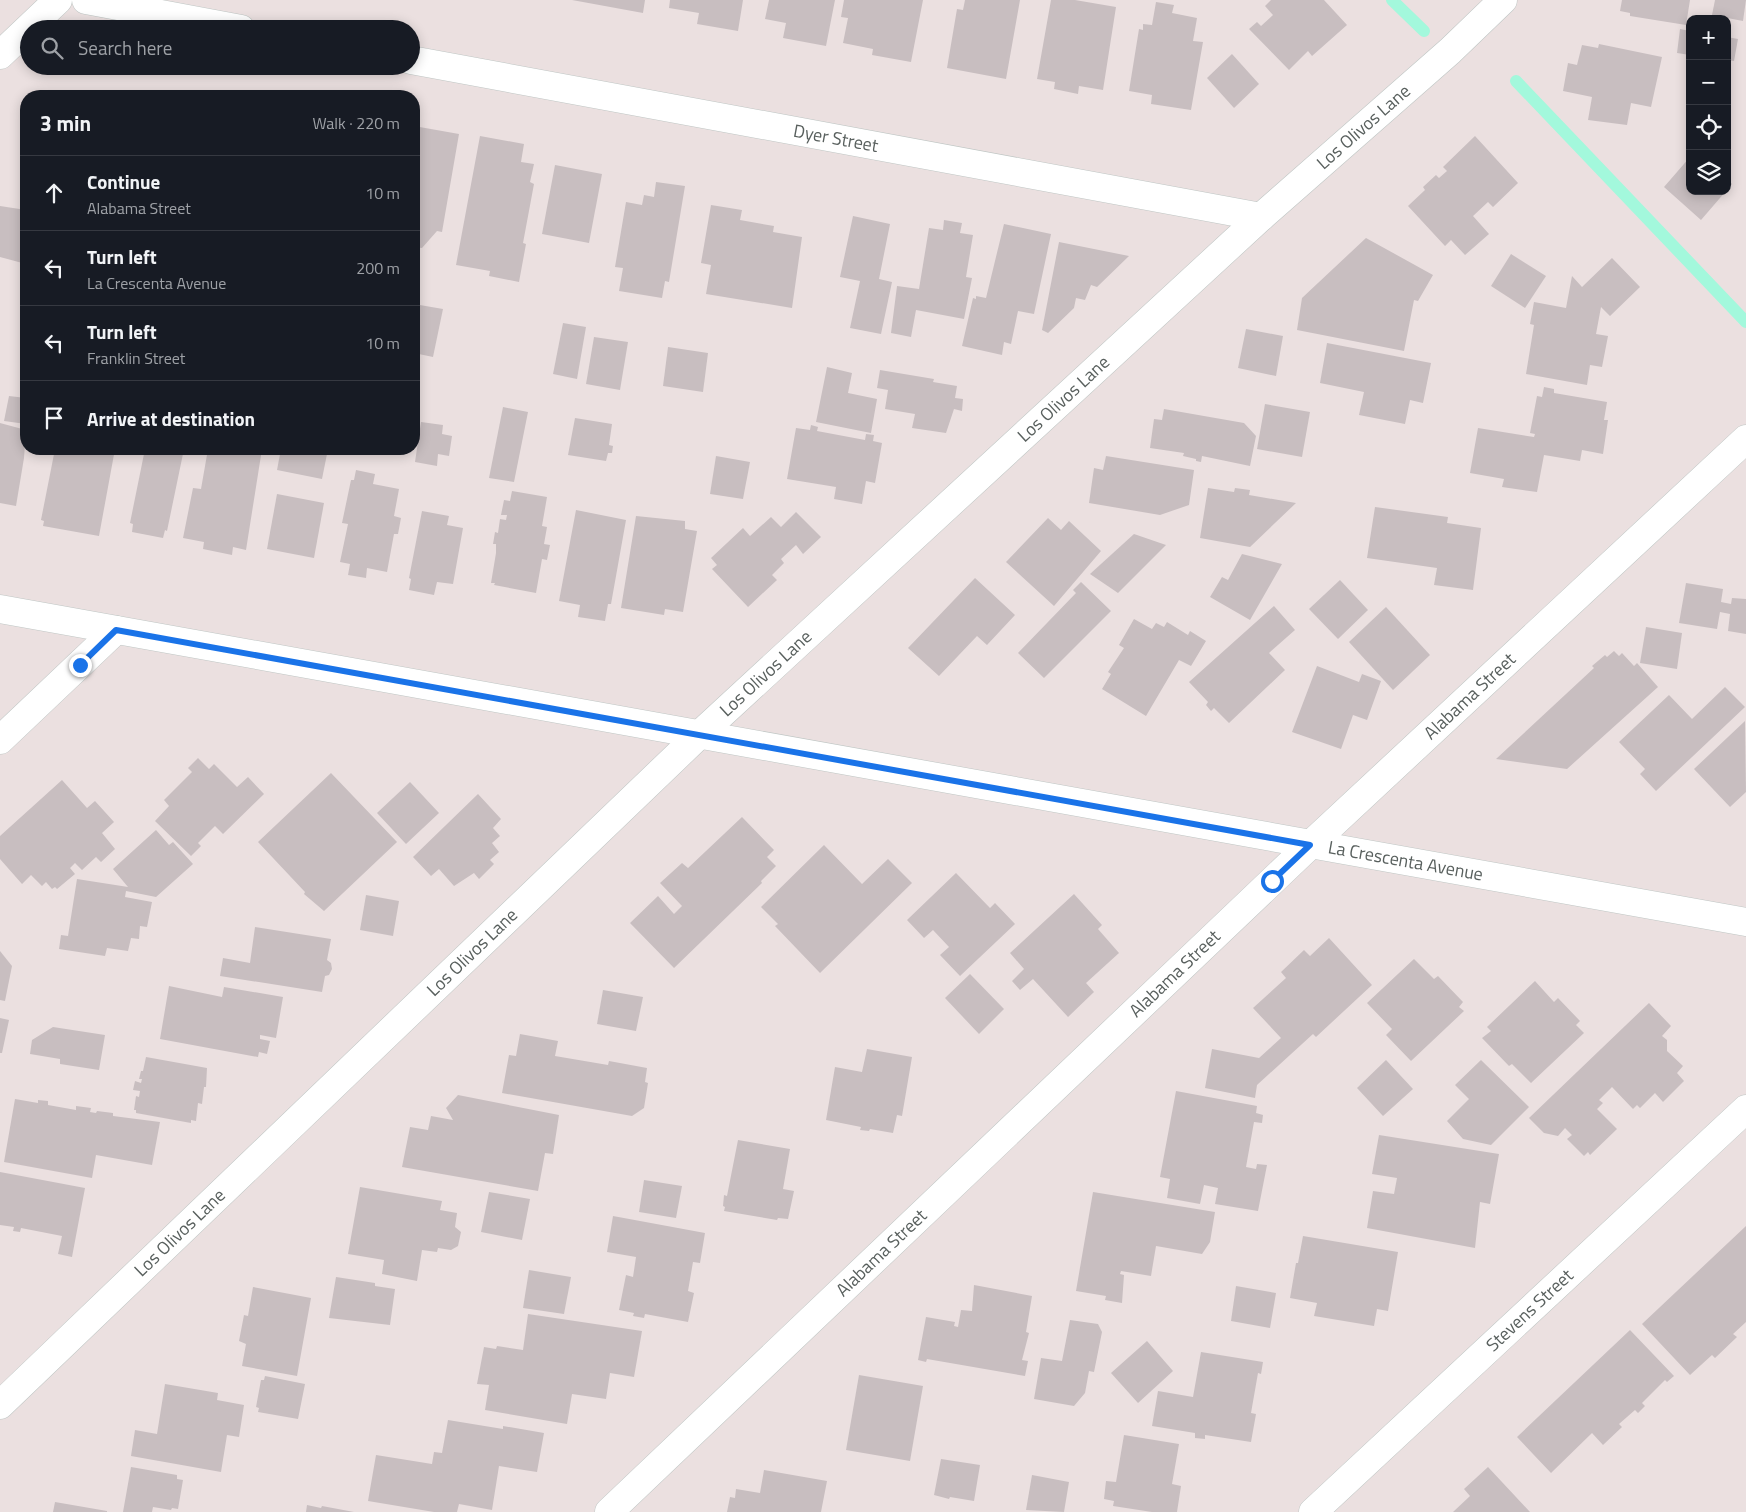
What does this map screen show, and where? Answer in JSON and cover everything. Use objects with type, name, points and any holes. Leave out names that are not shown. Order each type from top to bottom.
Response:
[{"type":"street","points":[[37,20],[58,0]]},
{"type":"street","points":[[86,0],[193,20]]},
{"type":"street","name":"Los Olivos Lane","points":[[0,1405],[700,734],[1261,217],[1450,51],[1503,0]]},
{"type":"street","points":[[0,55],[20,36]]},
{"type":"street","name":"Dyer Street","points":[[420,62],[1261,217]]},
{"type":"street","name":"Alabama Street","points":[[609,1512],[1310,845],[1746,439]]},
{"type":"street","name":"La Crescenta Avenue","points":[[0,610],[1746,922]]},
{"type":"street","points":[[0,740],[116,630]]},
{"type":"street","name":"Stevens Street","points":[[1313,1512],[1746,1109]]},
{"type":"building","points":[[572,0],[645,0],[643,13]]},
{"type":"building","points":[[670,0],[743,0],[738,31],[697,24],[699,13],[669,8]]},
{"type":"building","points":[[769,0],[835,0],[826,46],[783,38],[786,23],[765,19]]},
{"type":"building","points":[[844,0],[923,0],[911,62],[872,55],[873,49],[843,43],[848,18],[841,17]]},
{"type":"building","points":[[965,0],[1020,0],[1006,79],[947,68],[957,9],[963,10]]},
{"type":"building","points":[[1051,0],[1075,0],[1116,7],[1103,90],[1079,86],[1078,94],[1054,89],[1055,82],[1037,79]]},
{"type":"building","points":[[1271,0],[1324,0],[1347,25],[1312,56],[1308,51],[1289,70],[1249,29],[1257,22],[1261,26],[1273,15],[1265,6]]},
{"type":"building","points":[[1622,0],[1690,0],[1688,15],[1686,15],[1686,25],[1630,16],[1630,13],[1620,11]]},
{"type":"building","points":[[1715,0],[1746,0],[1743,21],[1731,19],[1731,15],[1712,15]]},
{"type":"building","points":[[1156,2],[1174,5],[1172,13],[1197,18],[1193,41],[1203,42],[1191,110],[1151,104],[1152,95],[1129,91],[1139,29],[1143,30],[1143,24],[1152,25]]},
{"type":"building","points":[[1680,29],[1686,30],[1686,54],[1677,53]]},
{"type":"building","points":[[1731,38],[1738,39],[1734,61],[1731,61]]},
{"type":"building","points":[[1599,44],[1662,57],[1651,107],[1631,103],[1627,125],[1588,120],[1592,97],[1563,91],[1568,63],[1577,65],[1582,45],[1598,48]]},
{"type":"building","points":[[1232,54],[1259,84],[1234,108],[1207,78]]},
{"type":"building","points":[[420,127],[459,134],[442,232],[437,231],[422,248],[420,248]]},
{"type":"building","points":[[480,136],[524,144],[521,162],[534,164],[530,182],[534,184],[523,243],[526,244],[519,282],[489,276],[490,271],[456,265]]},
{"type":"building","points":[[1475,136],[1518,183],[1493,207],[1488,202],[1473,216],[1489,234],[1465,255],[1451,240],[1445,246],[1408,206],[1425,190],[1423,187],[1436,175],[1439,178],[1447,171],[1443,167]]},
{"type":"building","points":[[1686,162],[1686,195],[1723,195],[1701,220],[1664,187]]},
{"type":"building","points":[[555,165],[602,174],[589,243],[542,234]]},
{"type":"building","points":[[656,182],[685,186],[669,282],[665,281],[662,298],[619,291],[623,268],[615,267],[626,202],[642,205],[644,195],[654,197]]},
{"type":"building","points":[[711,205],[742,210],[740,220],[774,226],[773,232],[802,237],[792,308],[706,294],[711,265],[701,263]]},
{"type":"building","points":[[0,206],[20,209],[20,262],[0,257]]},
{"type":"building","points":[[853,216],[890,224],[879,279],[892,282],[881,334],[850,328],[860,281],[840,277]]},
{"type":"building","points":[[944,220],[962,223],[960,233],[973,235],[966,277],[972,278],[964,319],[916,310],[911,337],[891,333],[897,286],[919,289],[929,228],[943,230]]},
{"type":"building","points":[[1004,224],[1051,234],[1034,314],[1018,311],[1011,344],[1004,342],[1002,355],[962,346],[973,298],[976,299],[976,296],[986,298]]},
{"type":"building","points":[[1366,238],[1433,275],[1418,301],[1414,300],[1404,351],[1297,330],[1302,298]]},
{"type":"building","points":[[1059,242],[1129,256],[1097,287],[1091,285],[1085,300],[1076,298],[1074,308],[1048,333],[1042,330]]},
{"type":"building","points":[[1511,254],[1546,276],[1525,308],[1491,286]]},
{"type":"building","points":[[1612,258],[1640,287],[1610,316],[1601,307],[1596,334],[1608,336],[1602,367],[1590,365],[1587,385],[1526,374],[1534,325],[1530,324],[1534,302],[1566,308],[1572,276],[1582,287]]},
{"type":"building","points":[[420,305],[443,309],[433,357],[420,354]]},
{"type":"building","points":[[563,323],[586,327],[577,379],[553,374]]},
{"type":"building","points":[[1246,329],[1283,336],[1276,376],[1238,368]]},
{"type":"building","points":[[594,337],[628,342],[620,390],[586,384]]},
{"type":"building","points":[[1327,343],[1431,363],[1423,403],[1410,400],[1405,424],[1359,415],[1364,392],[1320,383]]},
{"type":"building","points":[[668,347],[708,353],[703,392],[663,386]]},
{"type":"building","points":[[827,367],[852,373],[848,393],[877,399],[871,433],[816,422]]},
{"type":"building","points":[[880,370],[934,379],[933,382],[957,386],[955,398],[963,399],[962,411],[954,409],[946,433],[912,428],[915,414],[885,409],[888,390],[877,388]]},
{"type":"building","points":[[1544,387],[1554,389],[1554,393],[1607,402],[1604,420],[1608,420],[1603,454],[1582,450],[1580,461],[1544,455],[1537,492],[1502,487],[1504,479],[1470,473],[1478,428],[1534,437],[1535,434],[1530,433],[1537,396],[1542,397]]},
{"type":"building","points":[[9,396],[20,397],[20,423],[4,421]]},
{"type":"building","points":[[1265,404],[1310,412],[1302,457],[1257,449]]},
{"type":"building","points":[[503,407],[528,412],[514,482],[489,478]]},
{"type":"building","points":[[1164,409],[1244,423],[1256,436],[1250,466],[1202,456],[1201,462],[1183,456],[1184,453],[1150,448],[1154,419],[1162,420]]},
{"type":"building","points":[[575,418],[612,424],[609,445],[613,446],[612,453],[608,453],[606,461],[568,455]]},
{"type":"building","points":[[421,422],[443,425],[442,434],[452,436],[449,456],[438,454],[437,466],[415,462],[416,455],[420,455]]},
{"type":"building","points":[[0,423],[20,428],[20,455],[24,455],[16,506],[0,503]]},
{"type":"building","points":[[811,425],[818,427],[817,431],[865,440],[866,434],[874,435],[873,441],[882,443],[875,483],[866,481],[862,504],[834,499],[836,487],[787,479],[796,428],[810,430]]},
{"type":"building","points":[[54,455],[114,455],[99,536],[43,526],[44,521],[41,520]]},
{"type":"building","points":[[144,455],[183,455],[167,531],[165,530],[163,538],[132,532],[133,524],[130,523]]},
{"type":"building","points":[[207,455],[261,455],[246,550],[233,547],[232,555],[203,549],[204,542],[183,538],[193,488],[201,489]]},
{"type":"building","points":[[280,455],[327,455],[322,479],[277,470]]},
{"type":"building","points":[[716,456],[750,462],[743,499],[710,494]]},
{"type":"building","points":[[1106,456],[1194,470],[1189,505],[1160,515],[1089,503],[1094,468],[1103,470]]},
{"type":"building","points":[[356,470],[375,474],[373,484],[399,489],[394,516],[401,518],[398,534],[394,534],[387,572],[367,568],[366,578],[348,575],[350,564],[340,562],[348,524],[342,523],[351,480],[354,480]]},
{"type":"building","points":[[1208,488],[1234,492],[1235,488],[1250,490],[1249,495],[1296,503],[1250,547],[1200,538]]},
{"type":"building","points":[[512,491],[547,497],[542,526],[547,527],[544,544],[550,545],[547,560],[542,559],[536,593],[491,583],[496,553],[496,544],[493,544],[495,532],[498,533],[500,519],[506,520],[507,515],[501,515],[504,500],[510,501]]},
{"type":"building","points":[[277,494],[324,503],[314,558],[267,549]]},
{"type":"building","points":[[1375,507],[1448,517],[1447,523],[1481,528],[1473,590],[1434,585],[1437,568],[1367,558]]},
{"type":"building","points":[[576,510],[626,520],[611,604],[608,604],[605,621],[578,617],[580,605],[559,601]]},
{"type":"building","points":[[422,511],[449,516],[447,525],[463,528],[453,584],[437,582],[434,595],[409,590],[411,579],[409,578]]},
{"type":"building","points":[[796,512],[821,537],[803,554],[796,545],[781,559],[784,563],[772,575],[777,580],[748,607],[712,569],[717,565],[711,558],[743,528],[750,536],[771,517],[781,527]]},
{"type":"building","points":[[636,516],[685,521],[685,529],[697,531],[683,612],[665,609],[664,615],[621,608]]},
{"type":"building","points":[[1048,518],[1061,530],[1069,521],[1101,551],[1054,606],[1006,562]]},
{"type":"building","points":[[1134,534],[1166,545],[1118,593],[1090,574]]},
{"type":"building","points":[[1242,554],[1282,564],[1250,620],[1210,597],[1222,577],[1228,580]]},
{"type":"building","points":[[975,578],[1015,615],[987,645],[977,636],[939,676],[908,648]]},
{"type":"building","points":[[1340,580],[1368,610],[1338,639],[1309,609]]},
{"type":"building","points":[[1081,582],[1111,611],[1044,678],[1018,653],[1076,593],[1073,590]]},
{"type":"building","points":[[1686,583],[1723,589],[1721,602],[1731,604],[1732,598],[1746,599],[1746,634],[1728,631],[1730,614],[1720,612],[1717,629],[1679,623]]},
{"type":"building","points":[[1274,606],[1295,630],[1269,653],[1285,670],[1229,723],[1214,708],[1211,711],[1206,705],[1208,702],[1189,682]]},
{"type":"building","points":[[1386,607],[1430,655],[1393,690],[1349,642]]},
{"type":"building","points":[[1134,619],[1152,629],[1156,623],[1164,627],[1167,622],[1188,635],[1190,631],[1206,641],[1191,666],[1179,660],[1146,716],[1102,689],[1111,674],[1108,672],[1124,648],[1119,645]]},
{"type":"building","points":[[1646,627],[1682,633],[1677,669],[1640,663]]},
{"type":"building","points":[[1614,651],[1619,656],[1622,653],[1634,666],[1637,663],[1658,687],[1567,769],[1496,759],[1594,668],[1592,666],[1605,655],[1607,657]]},
{"type":"building","points":[[1317,666],[1359,682],[1362,674],[1381,681],[1367,720],[1353,715],[1341,749],[1292,732]]},
{"type":"building","points":[[1725,687],[1745,707],[1656,791],[1640,774],[1645,769],[1619,742],[1669,695],[1692,719]]},
{"type":"building","points":[[1745,721],[1746,792],[1730,807],[1694,769]]},
{"type":"building","points":[[198,758],[209,769],[214,764],[237,787],[248,777],[264,794],[223,834],[215,826],[198,843],[201,846],[191,856],[155,821],[169,806],[164,800],[192,772],[188,768]]},
{"type":"building","points":[[331,773],[397,842],[324,911],[304,894],[305,892],[258,842]]},
{"type":"building","points":[[62,780],[87,808],[95,801],[114,822],[102,833],[115,849],[101,862],[96,857],[82,870],[75,863],[70,868],[75,874],[57,889],[55,887],[52,889],[46,882],[42,886],[31,875],[22,884],[0,859],[0,836]]},
{"type":"building","points":[[410,782],[439,813],[406,844],[377,813]]},
{"type":"building","points":[[478,794],[501,819],[493,828],[500,836],[492,843],[499,852],[490,860],[494,864],[479,879],[474,873],[454,886],[439,869],[431,876],[413,857]]},
{"type":"building","points":[[742,817],[774,850],[767,857],[776,866],[761,881],[762,883],[674,968],[630,923],[658,896],[674,914],[682,906],[660,883],[682,863],[688,868]]},
{"type":"building","points":[[156,830],[169,845],[173,842],[193,864],[156,897],[126,891],[125,897],[152,902],[147,927],[140,926],[139,939],[131,938],[128,951],[107,948],[105,956],[59,949],[61,935],[68,936],[77,879],[128,887],[113,869]]},
{"type":"building","points":[[824,845],[862,884],[888,859],[912,883],[820,973],[775,926],[778,924],[761,907]]},
{"type":"building","points":[[956,873],[990,908],[995,903],[1015,924],[960,976],[940,955],[949,947],[933,930],[924,938],[907,920]]},
{"type":"building","points":[[1074,894],[1102,925],[1098,929],[1119,953],[1086,983],[1094,992],[1068,1017],[1033,979],[1020,990],[1012,981],[1024,969],[1010,953]]},
{"type":"building","points":[[366,895],[399,901],[393,936],[360,930]]},
{"type":"building","points":[[255,927],[331,939],[327,960],[331,963],[332,969],[329,975],[325,976],[322,992],[220,976],[223,958],[250,963]]},
{"type":"building","points":[[1329,938],[1372,985],[1316,1037],[1313,1034],[1257,1085],[1255,1098],[1205,1088],[1212,1049],[1259,1058],[1281,1038],[1253,1008],[1286,978],[1281,972],[1304,950],[1310,956]]},
{"type":"building","points":[[0,951],[12,966],[5,1001],[0,1000]]},
{"type":"building","points":[[1414,959],[1434,979],[1438,976],[1463,1002],[1459,1007],[1464,1011],[1411,1061],[1386,1035],[1392,1029],[1367,1003]]},
{"type":"building","points":[[970,974],[1004,1009],[979,1034],[945,998]]},
{"type":"building","points":[[1535,981],[1554,1002],[1558,998],[1580,1021],[1576,1025],[1584,1033],[1531,1083],[1512,1064],[1509,1066],[1482,1038],[1491,1031],[1487,1027]]},
{"type":"building","points":[[169,986],[222,997],[224,987],[283,997],[276,1038],[260,1035],[260,1039],[270,1041],[267,1054],[259,1052],[258,1057],[160,1039]]},
{"type":"building","points":[[603,990],[643,997],[636,1031],[597,1024]]},
{"type":"building","points":[[1649,1003],[1671,1026],[1662,1036],[1667,1040],[1667,1051],[1683,1066],[1677,1073],[1684,1081],[1663,1102],[1655,1093],[1640,1108],[1637,1105],[1633,1109],[1612,1087],[1599,1100],[1603,1103],[1597,1109],[1617,1129],[1590,1155],[1588,1152],[1584,1156],[1567,1139],[1572,1135],[1565,1128],[1558,1136],[1544,1133],[1529,1118]]},
{"type":"building","points":[[0,1018],[9,1020],[2,1053],[0,1053]]},
{"type":"building","points":[[53,1027],[105,1035],[99,1070],[60,1064],[60,1059],[30,1054],[32,1040]]},
{"type":"building","points":[[520,1034],[558,1041],[555,1056],[608,1065],[609,1061],[647,1068],[645,1082],[648,1083],[644,1108],[632,1116],[502,1093],[509,1055],[516,1056]]},
{"type":"building","points":[[867,1049],[912,1057],[902,1116],[897,1115],[893,1133],[870,1129],[869,1131],[860,1130],[861,1127],[826,1120],[835,1067],[862,1072]]},
{"type":"building","points":[[146,1057],[207,1068],[206,1087],[204,1087],[202,1104],[198,1103],[196,1121],[191,1120],[191,1123],[136,1113],[136,1110],[134,1110],[136,1096],[139,1097],[140,1091],[133,1090],[135,1081],[141,1083],[142,1079],[139,1079]]},
{"type":"building","points":[[1386,1060],[1413,1089],[1383,1116],[1357,1088]]},
{"type":"building","points":[[1481,1060],[1529,1107],[1491,1145],[1463,1139],[1447,1121],[1469,1099],[1455,1085]]},
{"type":"building","points":[[1176,1091],[1257,1106],[1256,1113],[1263,1115],[1262,1123],[1254,1122],[1246,1167],[1256,1169],[1257,1164],[1267,1165],[1258,1211],[1215,1204],[1218,1188],[1204,1185],[1200,1204],[1167,1198],[1170,1179],[1160,1177]]},
{"type":"building","points":[[458,1095],[559,1115],[553,1154],[545,1153],[538,1191],[402,1167],[410,1127],[428,1130],[431,1116],[453,1120],[446,1108]]},
{"type":"building","points":[[15,1099],[38,1103],[38,1100],[48,1101],[48,1105],[76,1110],[76,1106],[91,1108],[90,1112],[113,1113],[113,1116],[160,1122],[152,1165],[96,1155],[92,1178],[4,1162]]},
{"type":"building","points":[[1379,1135],[1499,1154],[1490,1204],[1480,1202],[1475,1248],[1367,1228],[1373,1191],[1394,1194],[1397,1178],[1372,1174]]},
{"type":"building","points":[[738,1140],[790,1149],[783,1189],[794,1191],[788,1219],[778,1218],[777,1220],[724,1211],[724,1195],[727,1196]]},
{"type":"building","points":[[0,1172],[85,1188],[72,1257],[58,1254],[62,1236],[21,1228],[20,1232],[13,1231],[14,1227],[0,1225]]},
{"type":"building","points":[[644,1180],[682,1186],[676,1218],[639,1212]]},
{"type":"building","points":[[360,1187],[442,1201],[440,1210],[457,1213],[455,1227],[461,1232],[458,1246],[451,1250],[438,1248],[437,1252],[422,1250],[417,1281],[382,1274],[384,1260],[348,1254]]},
{"type":"building","points":[[489,1192],[530,1199],[522,1240],[481,1232]]},
{"type":"building","points":[[1093,1192],[1215,1212],[1210,1242],[1202,1254],[1156,1246],[1151,1276],[1121,1271],[1120,1274],[1124,1275],[1122,1303],[1105,1300],[1106,1296],[1076,1291]]},
{"type":"building","points":[[613,1216],[705,1233],[700,1263],[693,1262],[688,1291],[694,1293],[688,1322],[645,1314],[644,1318],[633,1316],[634,1313],[619,1310],[626,1275],[633,1277],[636,1257],[607,1252]]},
{"type":"building","points":[[1746,1226],[1746,1322],[1733,1334],[1737,1337],[1715,1358],[1712,1355],[1690,1375],[1642,1324]]},
{"type":"building","points":[[1303,1236],[1398,1252],[1388,1311],[1377,1309],[1374,1326],[1314,1316],[1317,1303],[1290,1298]]},
{"type":"building","points":[[529,1270],[571,1277],[564,1314],[523,1308]]},
{"type":"building","points":[[336,1277],[375,1283],[375,1286],[395,1289],[390,1325],[329,1318]]},
{"type":"building","points":[[974,1285],[1032,1296],[1026,1332],[1029,1333],[1022,1360],[1028,1361],[1025,1376],[927,1359],[926,1362],[918,1360],[926,1317],[955,1322],[954,1326],[958,1327],[961,1310],[972,1311]]},
{"type":"building","points":[[1236,1286],[1276,1293],[1270,1328],[1231,1321]]},
{"type":"building","points":[[253,1287],[311,1298],[297,1376],[242,1366],[246,1344],[239,1341],[244,1315],[248,1316]]},
{"type":"building","points":[[528,1314],[642,1331],[634,1377],[610,1373],[606,1399],[572,1394],[567,1424],[485,1410],[489,1385],[477,1384],[484,1347],[496,1349],[497,1346],[523,1350]]},
{"type":"building","points":[[1070,1320],[1098,1324],[1102,1332],[1094,1372],[1089,1371],[1085,1393],[1074,1406],[1034,1399],[1041,1358],[1062,1361]]},
{"type":"building","points":[[1630,1330],[1674,1376],[1667,1382],[1665,1380],[1642,1403],[1645,1406],[1638,1413],[1635,1410],[1619,1424],[1622,1427],[1603,1445],[1592,1433],[1551,1473],[1517,1437]]},
{"type":"building","points":[[1147,1341],[1173,1371],[1138,1403],[1111,1373]]},
{"type":"building","points":[[1201,1352],[1263,1362],[1261,1374],[1258,1373],[1251,1413],[1256,1414],[1251,1442],[1205,1435],[1205,1439],[1195,1438],[1195,1433],[1152,1426],[1158,1391],[1193,1397]]},
{"type":"building","points":[[859,1375],[923,1386],[910,1461],[846,1450]]},
{"type":"building","points":[[265,1376],[305,1384],[298,1419],[258,1412],[259,1408],[256,1407],[261,1380],[264,1380]]},
{"type":"building","points":[[165,1384],[218,1393],[217,1400],[244,1405],[239,1437],[227,1435],[221,1472],[131,1456],[135,1430],[157,1434]]},
{"type":"building","points":[[448,1420],[503,1429],[503,1426],[544,1433],[537,1472],[499,1466],[492,1510],[459,1504],[457,1512],[434,1512],[368,1501],[376,1455],[432,1464],[434,1452],[442,1453]]},
{"type":"building","points":[[1124,1435],[1179,1444],[1172,1484],[1181,1486],[1177,1512],[1152,1512],[1113,1506],[1114,1501],[1104,1499],[1106,1481],[1116,1482]]},
{"type":"building","points":[[941,1459],[980,1465],[974,1501],[950,1497],[949,1499],[934,1495]]},
{"type":"building","points":[[131,1467],[177,1475],[177,1479],[183,1480],[178,1509],[172,1508],[171,1510],[153,1507],[152,1512],[123,1512]]},
{"type":"building","points":[[1488,1467],[1530,1512],[1453,1512],[1470,1496],[1464,1489]]},
{"type":"building","points":[[764,1470],[827,1481],[821,1512],[727,1512],[730,1497],[735,1498],[736,1489],[760,1493]]},
{"type":"building","points":[[1032,1475],[1069,1482],[1064,1512],[1026,1510]]},
{"type":"building","points":[[55,1502],[107,1511],[107,1512],[53,1512]]},
{"type":"building","points":[[307,1505],[321,1508],[322,1506],[354,1512],[306,1512]]},
{"type":"waterway","points":[[1392,0],[1424,31]]},
{"type":"waterway","points":[[1516,81],[1746,322]]},
{"type":"route","points":[[80,665],[116,630],[1310,845],[1272,881]]}]
